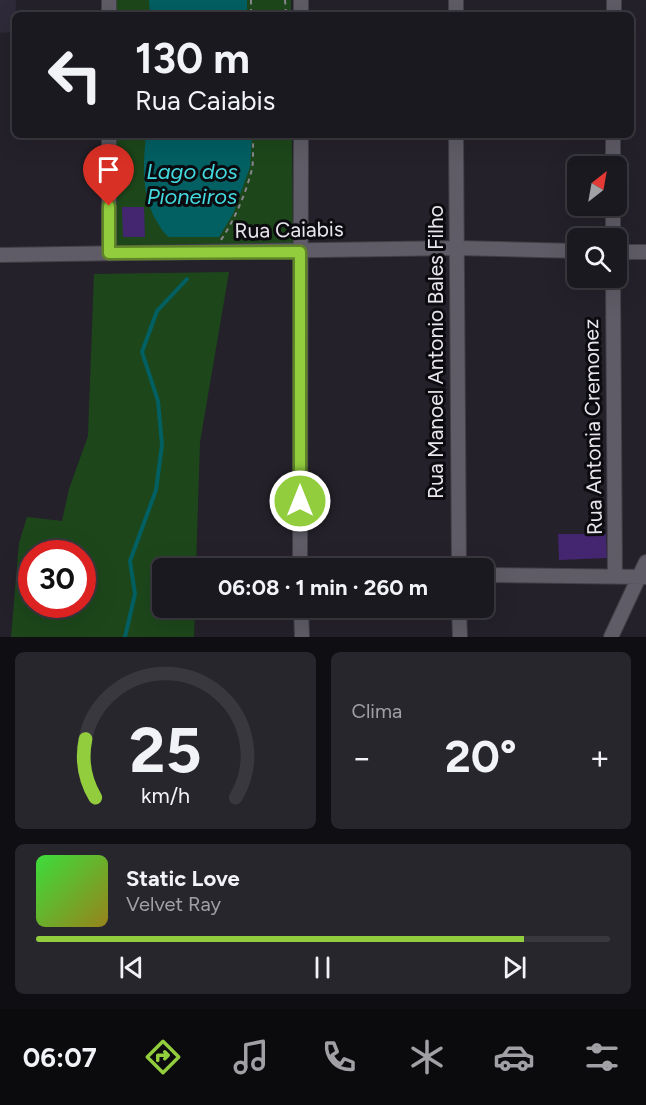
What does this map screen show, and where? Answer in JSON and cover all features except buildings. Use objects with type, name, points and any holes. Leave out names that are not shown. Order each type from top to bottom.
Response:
[{"type":"street","points":[[109,138],[109,253]]},
{"type":"street","points":[[300,558],[301,138]]},
{"type":"street","name":"Rua Manoel Antonio Bales Filho","points":[[456,138],[459,558]]},
{"type":"street","points":[[613,138],[613,156]]},
{"type":"street","name":"Rua Caiabis","points":[[0,255],[457,248],[567,251]]},
{"type":"street","points":[[627,252],[646,252]]},
{"type":"street","name":"Rua Antonia Cremonez","points":[[613,288],[615,576]]},
{"type":"street","points":[[611,637],[643,576],[646,562]]},
{"type":"street","points":[[494,575],[643,576]]},
{"type":"street","points":[[301,618],[302,637]]},
{"type":"street","points":[[459,618],[460,637]]},
{"type":"path","points":[[231,242],[219,242],[231,225],[247,184],[252,166],[254,138]]},
{"type":"shaded area","points":[[0,0],[16,0],[16,12],[12,12],[12,32],[0,33]]},
{"type":"green space","points":[[114,0],[291,0],[291,12],[114,12]]},
{"type":"green space","points":[[114,138],[292,138],[293,244],[114,247]]},
{"type":"green space","points":[[229,272],[200,442],[196,558],[152,558],[152,618],[195,618],[194,637],[11,637],[18,555],[18,618],[96,618],[96,540],[20,540],[27,517],[62,521],[69,489],[88,436],[94,274]]},
{"type":"water","points":[[149,0],[247,0],[247,12],[150,12]]},
{"type":"water","name":"Lago dos Pioneiros","points":[[146,138],[252,138],[250,167],[233,214],[219,237],[169,237],[165,234],[148,201],[144,169]]},
{"type":"waterway","points":[[125,637],[135,594],[130,561],[156,490],[162,445],[158,401],[142,352],[157,311],[187,279]]},
{"type":"route","points":[[109,206],[109,253],[300,252],[300,501]]}]
